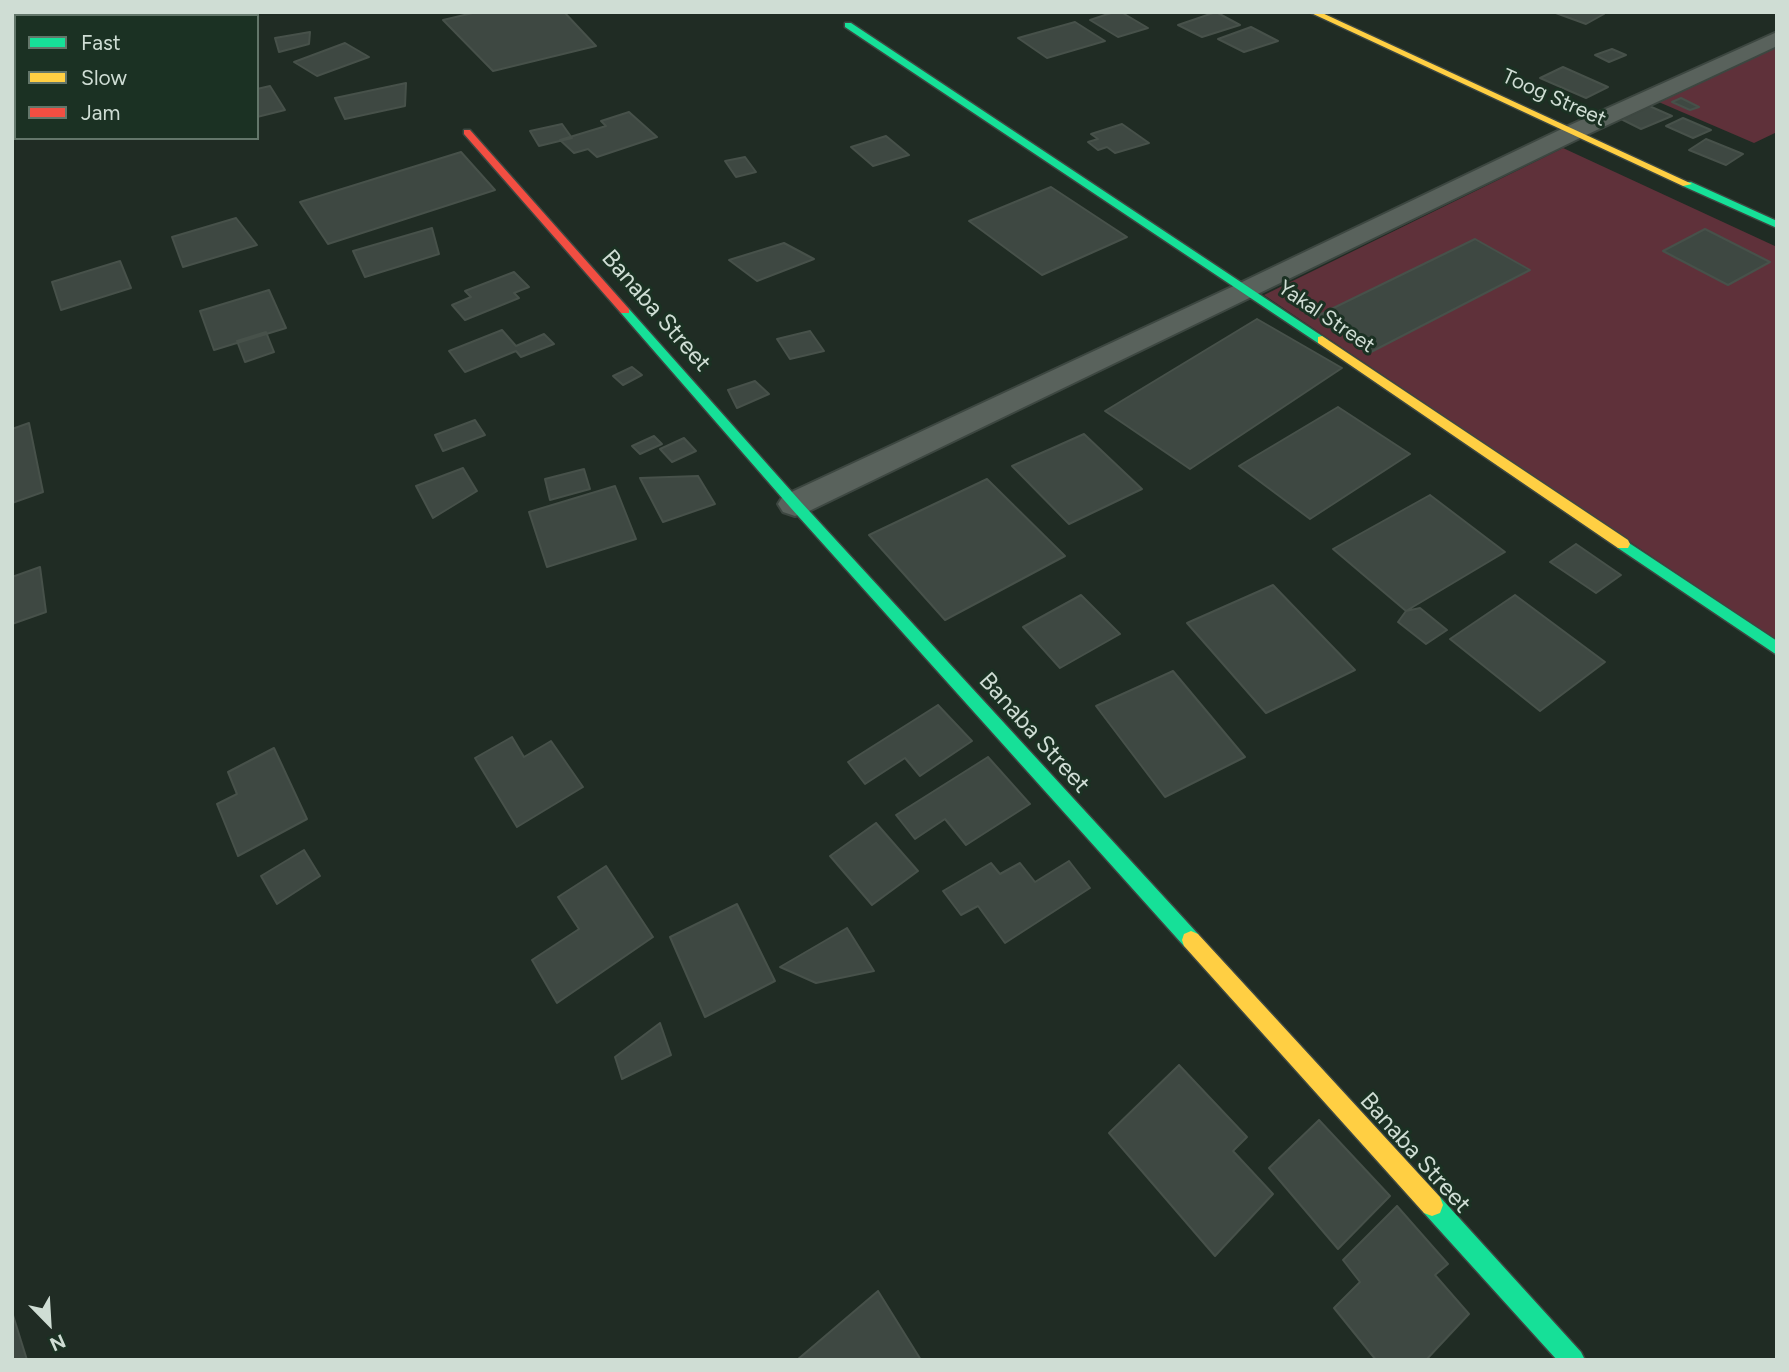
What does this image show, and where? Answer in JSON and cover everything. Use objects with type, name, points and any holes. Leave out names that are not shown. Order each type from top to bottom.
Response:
[{"type":"street","name":"Toog Street","points":[[1313,12],[1777,225]]},
{"type":"street","name":"Yakal Street","points":[[848,25],[1248,290],[1777,649]]},
{"type":"street","points":[[795,504],[1248,290],[1576,131],[1777,38]]},
{"type":"street","name":"Banaba Street","points":[[467,132],[795,504],[1573,1360]]},
{"type":"shaded area","points":[[1777,44],[1777,132],[1754,143],[1654,100]]},
{"type":"shaded area","points":[[1563,148],[1777,247],[1777,641],[1264,295]]},
{"type":"building","points":[[477,12],[564,12],[596,46],[493,71],[443,20]]},
{"type":"building","points":[[1121,12],[1148,28],[1118,37],[1090,20]]},
{"type":"building","points":[[1216,12],[1240,25],[1202,37],[1178,25]]},
{"type":"building","points":[[1553,12],[1600,12],[1604,14],[1586,24]]},
{"type":"building","points":[[1075,22],[1105,41],[1047,58],[1018,38]]},
{"type":"building","points":[[1251,27],[1278,41],[1244,52],[1218,39]]},
{"type":"building","points":[[310,32],[309,44],[279,52],[275,38]]},
{"type":"building","points":[[345,43],[369,57],[317,76],[294,62]]},
{"type":"building","points":[[1612,49],[1626,55],[1609,62],[1595,55]]},
{"type":"building","points":[[1563,67],[1608,87],[1586,98],[1540,78]]},
{"type":"building","points":[[406,83],[405,106],[345,119],[335,98]]},
{"type":"building","points":[[270,86],[285,110],[259,116],[259,89]]},
{"type":"building","points":[[1681,98],[1699,107],[1690,110],[1672,102]]},
{"type":"building","points":[[14,100],[14,136],[12,136]]},
{"type":"building","points":[[1647,105],[1672,116],[1641,129],[1617,117]]},
{"type":"building","points":[[629,112],[657,137],[597,157],[588,149],[574,153],[560,140],[606,126],[601,121]]},
{"type":"building","points":[[1683,118],[1711,130],[1693,138],[1666,126]]},
{"type":"building","points":[[562,124],[572,138],[539,146],[530,131]]},
{"type":"building","points":[[1122,124],[1149,143],[1115,153],[1107,147],[1098,150],[1088,142],[1098,139],[1091,134]]},
{"type":"building","points":[[886,136],[909,155],[873,166],[851,147]]},
{"type":"building","points":[[1706,139],[1743,154],[1726,165],[1689,150]]},
{"type":"building","points":[[461,152],[495,190],[328,244],[300,202]]},
{"type":"building","points":[[745,157],[756,172],[736,177],[725,161]]},
{"type":"building","points":[[1051,187],[1127,237],[1042,275],[969,221]]},
{"type":"building","points":[[236,218],[257,245],[183,267],[172,237]]},
{"type":"building","points":[[432,228],[439,254],[365,277],[353,251]]},
{"type":"building","points":[[1705,229],[1770,262],[1728,285],[1663,251]]},
{"type":"building","points":[[1475,239],[1530,270],[1371,352],[1317,316]]},
{"type":"building","points":[[784,243],[814,259],[757,281],[729,260]]},
{"type":"building","points":[[120,261],[131,288],[61,310],[52,282]]},
{"type":"building","points":[[514,272],[529,287],[514,293],[519,298],[465,320],[452,305],[471,297],[465,291]]},
{"type":"building","points":[[269,290],[286,328],[214,350],[200,311]]},
{"type":"building","points":[[1257,319],[1342,368],[1190,469],[1105,411]]},
{"type":"building","points":[[502,330],[516,346],[544,334],[554,344],[521,357],[516,351],[465,372],[449,351]]},
{"type":"building","points":[[810,331],[824,351],[790,359],[777,339]]},
{"type":"building","points":[[266,332],[274,352],[245,362],[237,341]]},
{"type":"building","points":[[632,367],[642,375],[623,385],[613,376]]},
{"type":"building","points":[[755,381],[769,394],[737,408],[728,390]]},
{"type":"building","points":[[1338,407],[1410,454],[1310,519],[1239,466]]},
{"type":"building","points":[[475,420],[485,435],[443,451],[435,435]]},
{"type":"building","points":[[29,423],[43,492],[12,503],[12,429]]},
{"type":"building","points":[[1084,434],[1142,489],[1069,524],[1012,466]]},
{"type":"building","points":[[654,436],[662,444],[640,454],[632,446]]},
{"type":"building","points":[[684,438],[696,451],[672,462],[660,449]]},
{"type":"building","points":[[463,468],[477,491],[433,518],[416,486]]},
{"type":"building","points":[[584,469],[590,489],[550,500],[545,479]]},
{"type":"building","points":[[698,476],[715,504],[663,522],[640,478]]},
{"type":"building","points":[[987,479],[1065,556],[945,620],[869,535]]},
{"type":"building","points":[[615,486],[636,539],[547,567],[529,512]]},
{"type":"building","points":[[1430,495],[1505,552],[1406,611],[1333,549]]},
{"type":"building","points":[[1576,544],[1621,575],[1596,593],[1550,562]]},
{"type":"building","points":[[40,567],[46,612],[12,624],[12,577]]},
{"type":"building","points":[[1273,585],[1355,670],[1266,713],[1187,623]]},
{"type":"building","points":[[1081,595],[1120,634],[1060,668],[1023,627]]},
{"type":"building","points":[[1515,595],[1605,662],[1540,711],[1450,639]]},
{"type":"building","points":[[1420,608],[1447,630],[1426,644],[1398,622],[1406,611]]},
{"type":"building","points":[[1173,671],[1245,757],[1165,797],[1096,706]]},
{"type":"building","points":[[938,705],[972,741],[920,776],[905,758],[865,784],[848,762]]},
{"type":"building","points":[[512,737],[524,757],[551,741],[583,787],[517,827],[475,758]]},
{"type":"building","points":[[274,748],[307,819],[238,856],[217,804],[237,794],[228,772]]},
{"type":"building","points":[[988,757],[1030,804],[966,845],[945,819],[915,839],[896,815]]},
{"type":"building","points":[[876,823],[918,871],[872,905],[830,856]]},
{"type":"building","points":[[304,850],[320,876],[277,904],[261,876]]},
{"type":"building","points":[[1069,861],[1090,888],[1005,943],[978,906],[961,915],[943,891],[991,863],[1000,874],[1020,863],[1035,882]]},
{"type":"building","points":[[606,866],[653,937],[557,1003],[532,960],[579,929],[558,897]]},
{"type":"building","points":[[737,904],[775,981],[705,1017],[670,937]]},
{"type":"building","points":[[847,928],[874,971],[816,983],[780,967]]},
{"type":"building","points":[[660,1023],[671,1055],[622,1079],[615,1057]]},
{"type":"building","points":[[1179,1065],[1247,1137],[1233,1151],[1273,1194],[1215,1256],[1109,1133]]},
{"type":"building","points":[[1319,1120],[1390,1196],[1338,1249],[1269,1168]]},
{"type":"building","points":[[1397,1206],[1448,1264],[1435,1275],[1469,1314],[1426,1360],[1376,1360],[1334,1308],[1360,1282],[1343,1260]]},
{"type":"building","points":[[878,1291],[921,1360],[797,1360]]},
{"type":"building","points":[[12,1312],[27,1360],[12,1360]]},
{"type":"traffic: fast","points":[[848,25],[1322,340]]},
{"type":"traffic: fast","points":[[1687,184],[1777,225]]},
{"type":"traffic: fast","points":[[625,311],[795,504],[1191,940]]},
{"type":"traffic: fast","points":[[1623,544],[1777,649]]},
{"type":"traffic: fast","points":[[1432,1205],[1573,1360]]},
{"type":"traffic: slow","points":[[1313,12],[1687,184]]},
{"type":"traffic: slow","points":[[1322,340],[1623,544]]},
{"type":"traffic: slow","points":[[1191,940],[1432,1205]]},
{"type":"traffic: jam","points":[[467,132],[625,311]]}]
